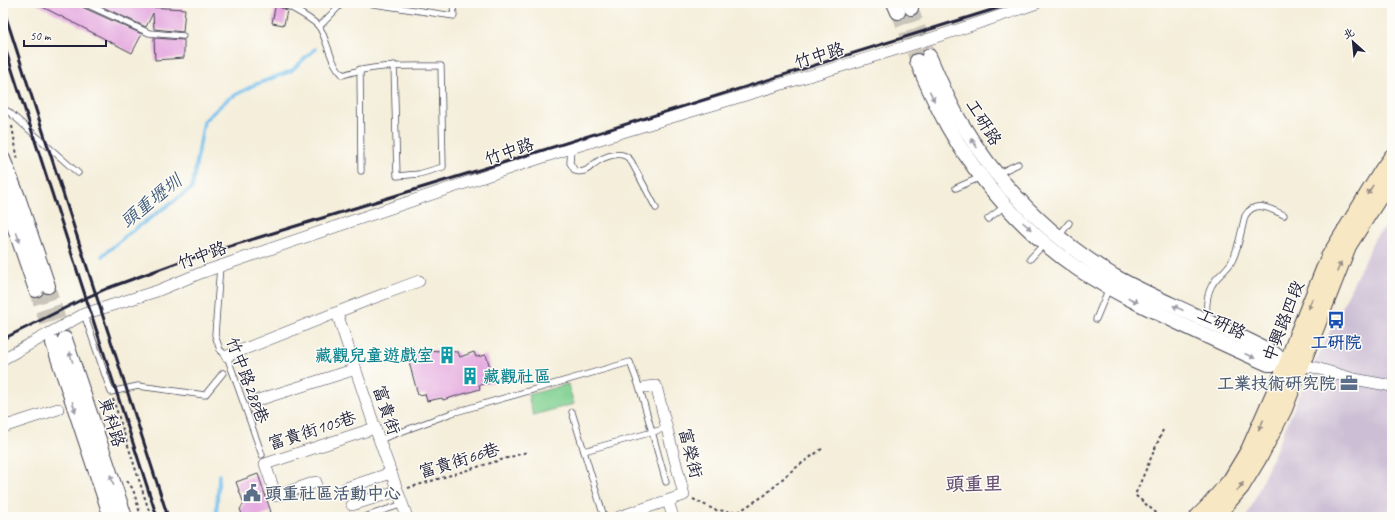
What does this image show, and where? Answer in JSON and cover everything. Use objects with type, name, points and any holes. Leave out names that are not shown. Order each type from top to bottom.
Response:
[{"type":"main road","name":"中興路四段","points":[[1215,517],[1241,487],[1261,454],[1284,409],[1294,365],[1297,336],[1329,257],[1392,157]]},
{"type":"main road","name":"中興路四段","points":[[1198,517],[1231,480],[1249,450],[1294,365],[1348,246],[1392,177]]},
{"type":"street","name":"竹中路","points":[[3,359],[84,314],[157,291],[220,266],[570,148],[899,48],[989,20],[1037,3]]},
{"type":"street","name":"工研路","points":[[923,58],[945,91],[960,121],[977,148],[1016,197],[1059,236],[1087,258],[1115,276],[1160,300],[1272,352],[1294,365],[1268,364],[1157,313],[1109,288],[1078,268],[1045,242],[1005,206],[981,177],[948,127],[932,97],[923,58]]},
{"type":"street","points":[[3,159],[18,196],[42,288],[3,194]]},
{"type":"street","points":[[227,356],[419,281]]},
{"type":"street","name":"富貴街","points":[[337,313],[379,440],[408,517]]},
{"type":"street","name":"東科路","points":[[111,517],[59,341],[125,517]]},
{"type":"street","points":[[1294,365],[1313,367],[1354,379],[1392,386]]},
{"type":"street","points":[[258,400],[356,369]]},
{"type":"street","name":"富榮街","points":[[618,517],[684,495],[656,386],[643,388]]},
{"type":"street","points":[[3,427],[58,409]]},
{"type":"street","name":"富貴街105巷","points":[[316,482],[276,496],[265,464],[375,428]]},
{"type":"street","points":[[346,488],[391,473]]},
{"type":"street","points":[[352,505],[397,491]]},
{"type":"street","points":[[668,501],[673,517]]},
{"type":"lane","points":[[84,3],[149,33],[183,36]]},
{"type":"lane","points":[[280,3],[290,5],[319,26],[335,68],[343,75],[360,70],[394,66],[441,66],[443,167],[419,174],[397,176],[394,66]]},
{"type":"lane","points":[[319,26],[342,3]]},
{"type":"lane","points":[[367,3],[454,16],[453,3]]},
{"type":"lane","points":[[360,70],[361,170]]},
{"type":"lane","points":[[3,109],[9,112],[78,173]]},
{"type":"lane","points":[[570,148],[570,163],[572,168],[579,172],[584,171],[600,160],[608,157],[622,154],[626,156],[631,161],[656,208]]},
{"type":"lane","points":[[997,174],[1018,164]]},
{"type":"lane","points":[[956,188],[981,177]]},
{"type":"lane","points":[[988,219],[1005,206]]},
{"type":"lane","points":[[1207,321],[1206,302],[1208,294],[1216,278],[1232,262],[1245,216],[1248,211],[1258,206],[1265,206],[1284,215]]},
{"type":"lane","points":[[1059,236],[1069,222]]},
{"type":"lane","points":[[1030,259],[1045,242]]},
{"type":"lane","name":"竹中路288巷","points":[[220,266],[215,335],[220,350],[227,356],[262,455]]},
{"type":"lane","points":[[1096,319],[1109,288]]},
{"type":"lane","points":[[84,314],[110,392],[138,386],[205,395],[223,372]]},
{"type":"lane","points":[[379,440],[452,413],[630,362],[643,388],[651,432],[666,482]]},
{"type":"lane","points":[[572,412],[604,517]]},
{"type":"lane","points":[[584,451],[667,428]]},
{"type":"lane","points":[[364,517],[403,504]]},
{"type":"path","points":[[9,112],[18,165]]},
{"type":"path","points":[[115,404],[151,517]]},
{"type":"path","points":[[1161,517],[1135,495],[1163,430]]},
{"type":"path","points":[[684,495],[715,510],[738,512],[765,495],[790,472],[823,448]]},
{"type":"path","name":"富貴街66巷","points":[[397,491],[527,452]]},
{"type":"path","points":[[125,479],[133,489],[141,517]]},
{"type":"shaded area","name":"工業技術研究院","points":[[1392,222],[1392,517],[1247,517],[1298,398],[1376,236]]},
{"type":"green space","points":[[568,384],[574,404],[533,415],[528,395]]},
{"type":"building","points":[[35,3],[80,3],[82,7],[142,34],[132,53]]},
{"type":"building","points":[[94,3],[140,3],[147,7],[185,9],[183,32],[154,29],[153,13],[146,27]]},
{"type":"building","points":[[276,3],[279,7],[287,10],[284,25],[272,23]]},
{"type":"building","points":[[154,38],[184,40],[184,58],[155,60]]},
{"type":"building","name":"藏觀社區","points":[[425,350],[458,352],[460,357],[474,352],[476,357],[486,355],[495,382],[479,385],[480,389],[443,400],[442,398],[427,401],[425,394],[418,395],[407,355]]},
{"type":"building","name":"頭重社區活動中心","points":[[258,474],[271,512],[256,517],[243,517],[240,509],[244,504],[236,482]]},
{"type":"waterway","name":"頭重壢圳","points":[[102,256],[128,234],[192,188],[204,121],[228,99],[254,85],[291,71],[315,49]]},
{"type":"waterway","name":"頭重壢圳","points":[[216,517],[219,475]]},
{"type":"tunnel","points":[[911,8],[929,56]]},
{"type":"tunnel","points":[[898,12],[917,61]]},
{"type":"tunnel","points":[[48,286],[65,339]]},
{"type":"tunnel","points":[[36,290],[53,343]]},
{"type":"railway","points":[[3,339],[108,288],[185,260],[1014,3]]},
{"type":"railway","points":[[3,8],[168,517]]},
{"type":"railway","points":[[3,42],[157,517]]},
{"type":"place","name":"工研院","points":[[1336,320]]},
{"type":"place","name":"藏觀兒童遊戲室","points":[[447,355]]},
{"type":"place","name":"藏觀社區","points":[[470,376]]},
{"type":"place","name":"工業技術研究院","points":[[1349,383]]},
{"type":"place","name":"頭重社區活動中心","points":[[252,493]]},
{"type":"district","name":"頭重里","points":[[974,483]]}]
